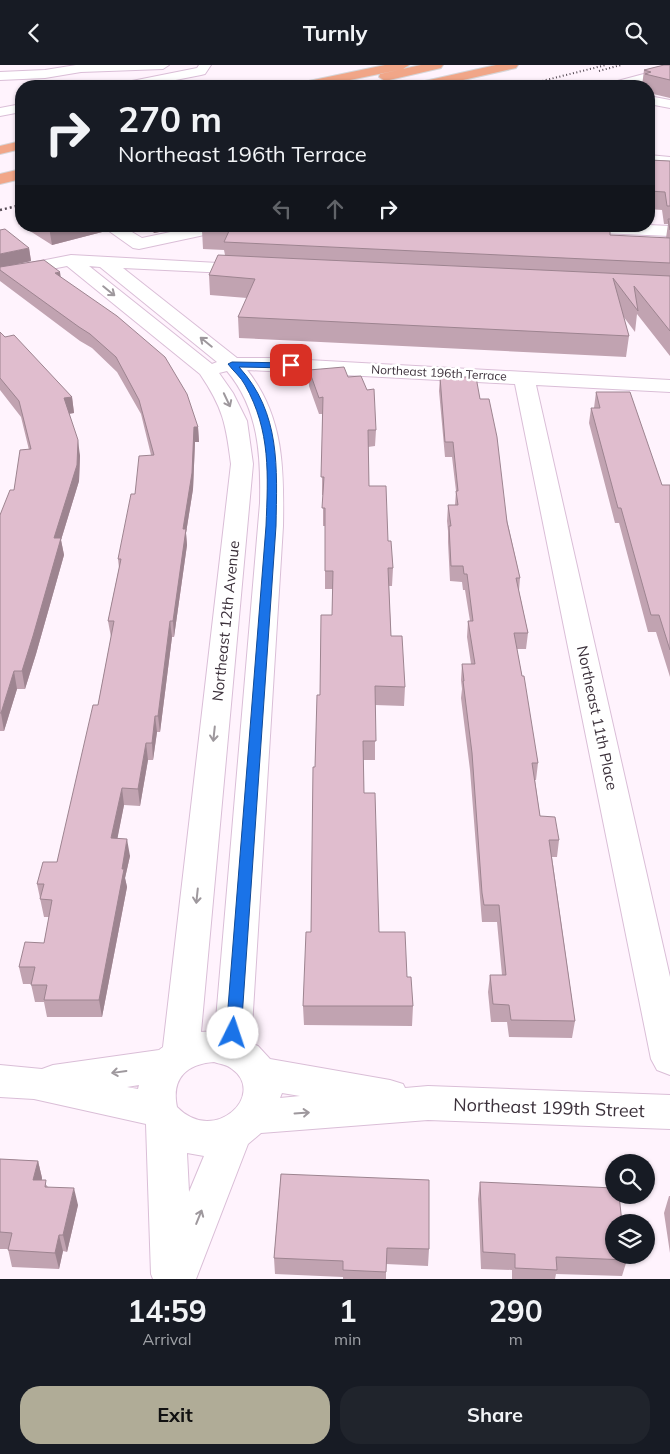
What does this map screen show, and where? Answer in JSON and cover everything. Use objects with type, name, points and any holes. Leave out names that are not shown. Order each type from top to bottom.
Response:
[{"type":"highway","points":[[332,80],[403,65]]},
{"type":"highway","points":[[370,80],[437,65]]},
{"type":"highway","points":[[417,80],[482,65]]},
{"type":"highway","points":[[439,80],[500,65]]},
{"type":"highway","points":[[447,80],[512,65]]},
{"type":"highway","points":[[0,150],[15,146]]},
{"type":"highway","points":[[0,157],[15,154]]},
{"type":"highway","points":[[0,169],[15,166]]},
{"type":"highway","points":[[0,179],[15,175]]},
{"type":"street","points":[[0,76],[38,74],[81,68],[163,65]]},
{"type":"street","points":[[157,80],[201,71],[205,65]]},
{"type":"street","points":[[638,80],[670,71]]},
{"type":"street","points":[[655,101],[670,103]]},
{"type":"street","points":[[0,112],[15,109]]},
{"type":"street","points":[[655,160],[670,161]]},
{"type":"street","points":[[655,168],[670,169]]},
{"type":"street","points":[[655,230],[670,231]]},
{"type":"street","points":[[120,232],[139,244],[195,232]]},
{"type":"street","points":[[0,274],[47,263],[71,260],[264,270]]},
{"type":"street","name":"Northeast 12th Avenue","points":[[71,260],[220,367],[248,382],[266,419],[272,463],[271,526],[246,1061]]},
{"type":"street","name":"Northeast 12th Avenue","points":[[104,261],[220,367],[223,393],[236,421],[242,464],[174,1060]]},
{"type":"street","name":"Northeast 196th Terrace","points":[[220,367],[524,377],[670,386]]},
{"type":"street","name":"Northeast 11th Place","points":[[524,377],[670,1059]]},
{"type":"street","points":[[215,1046],[246,1061],[263,1081],[263,1096],[258,1111],[242,1125],[215,1139],[196,1139],[180,1134],[162,1117],[17,1082],[174,1060],[197,1048],[215,1046]]},
{"type":"street","points":[[173,1279],[162,1117],[155,1095],[159,1079],[174,1060]]},
{"type":"street","name":"Northeast 199th Street","points":[[246,1061],[428,1103]]},
{"type":"street","name":"Northeast 199th Street","points":[[242,1125],[428,1103],[670,1112]]},
{"type":"street","points":[[173,1279],[242,1125]]},
{"type":"building","points":[[670,65],[670,80],[645,74],[651,72],[644,70]]},
{"type":"building","points":[[655,160],[670,161],[670,206],[667,206],[665,192],[655,191]]},
{"type":"building","points":[[5,229],[29,248],[0,254],[0,230]]},
{"type":"building","points":[[229,232],[610,232],[610,235],[670,238],[670,263],[224,242]]},
{"type":"building","points":[[218,255],[670,276],[670,331],[634,286],[638,311],[613,278],[629,336],[238,317],[255,279],[209,275]]},
{"type":"building","points":[[44,260],[60,272],[55,273],[117,316],[165,357],[187,394],[198,427],[194,427],[192,473],[183,529],[186,529],[173,621],[170,621],[158,716],[155,716],[152,743],[146,743],[138,789],[122,788],[111,838],[127,839],[122,869],[124,869],[99,1000],[44,1000],[47,985],[31,985],[35,967],[19,967],[25,942],[44,943],[52,900],[40,899],[44,884],[37,884],[43,862],[57,862],[93,705],[98,705],[114,621],[108,621],[121,559],[118,559],[131,494],[135,494],[139,456],[154,455],[139,400],[116,357],[90,334],[0,270],[0,267]]},
{"type":"building","points":[[0,332],[5,337],[14,335],[72,397],[64,398],[78,440],[77,465],[54,538],[61,538],[22,671],[14,671],[1,713],[0,515],[10,490],[14,490],[20,450],[31,449],[19,401],[0,378]]},
{"type":"building","points":[[344,367],[348,377],[361,376],[367,390],[374,389],[376,430],[368,430],[369,486],[386,486],[388,541],[391,541],[393,568],[388,568],[391,636],[402,636],[405,687],[375,686],[376,741],[363,741],[364,793],[375,793],[379,932],[405,932],[407,977],[411,977],[413,1006],[303,1006],[306,932],[311,932],[313,767],[315,767],[317,695],[320,695],[321,615],[332,615],[333,571],[325,571],[325,508],[322,508],[324,477],[321,477],[323,397],[319,398],[309,370]]},
{"type":"building","points":[[440,377],[476,377],[480,399],[489,399],[497,437],[507,522],[520,578],[516,578],[528,633],[514,633],[522,676],[524,676],[538,763],[532,763],[540,816],[555,817],[559,840],[549,840],[575,1021],[511,1020],[509,1005],[493,1004],[490,975],[506,975],[499,905],[484,905],[482,893],[472,753],[462,664],[475,664],[468,621],[473,621],[467,574],[464,574],[463,566],[451,566],[449,526],[451,526],[448,505],[458,505],[456,491],[458,491],[453,442],[445,442]]},
{"type":"building","points":[[596,392],[630,392],[662,485],[670,485],[670,650],[659,615],[651,615],[621,508],[618,508],[591,408],[600,408]]},
{"type":"building","points":[[0,1159],[38,1161],[33,1180],[46,1180],[45,1187],[74,1188],[63,1235],[59,1235],[55,1253],[8,1250],[12,1233],[0,1232]]},
{"type":"building","points":[[281,1174],[429,1180],[429,1249],[387,1248],[386,1272],[343,1270],[343,1261],[274,1258]]},
{"type":"building","points":[[480,1182],[605,1188],[605,1204],[620,1204],[621,1214],[605,1214],[605,1259],[556,1257],[557,1270],[515,1268],[515,1254],[483,1252]]},
{"type":"railway","points":[[546,80],[606,65]]},
{"type":"railway","points":[[599,71],[621,65]]},
{"type":"railway","points":[[0,210],[15,206]]},
{"type":"route","points":[[233,1033],[271,526],[272,463],[266,419],[248,382],[232,364],[291,365]]}]
